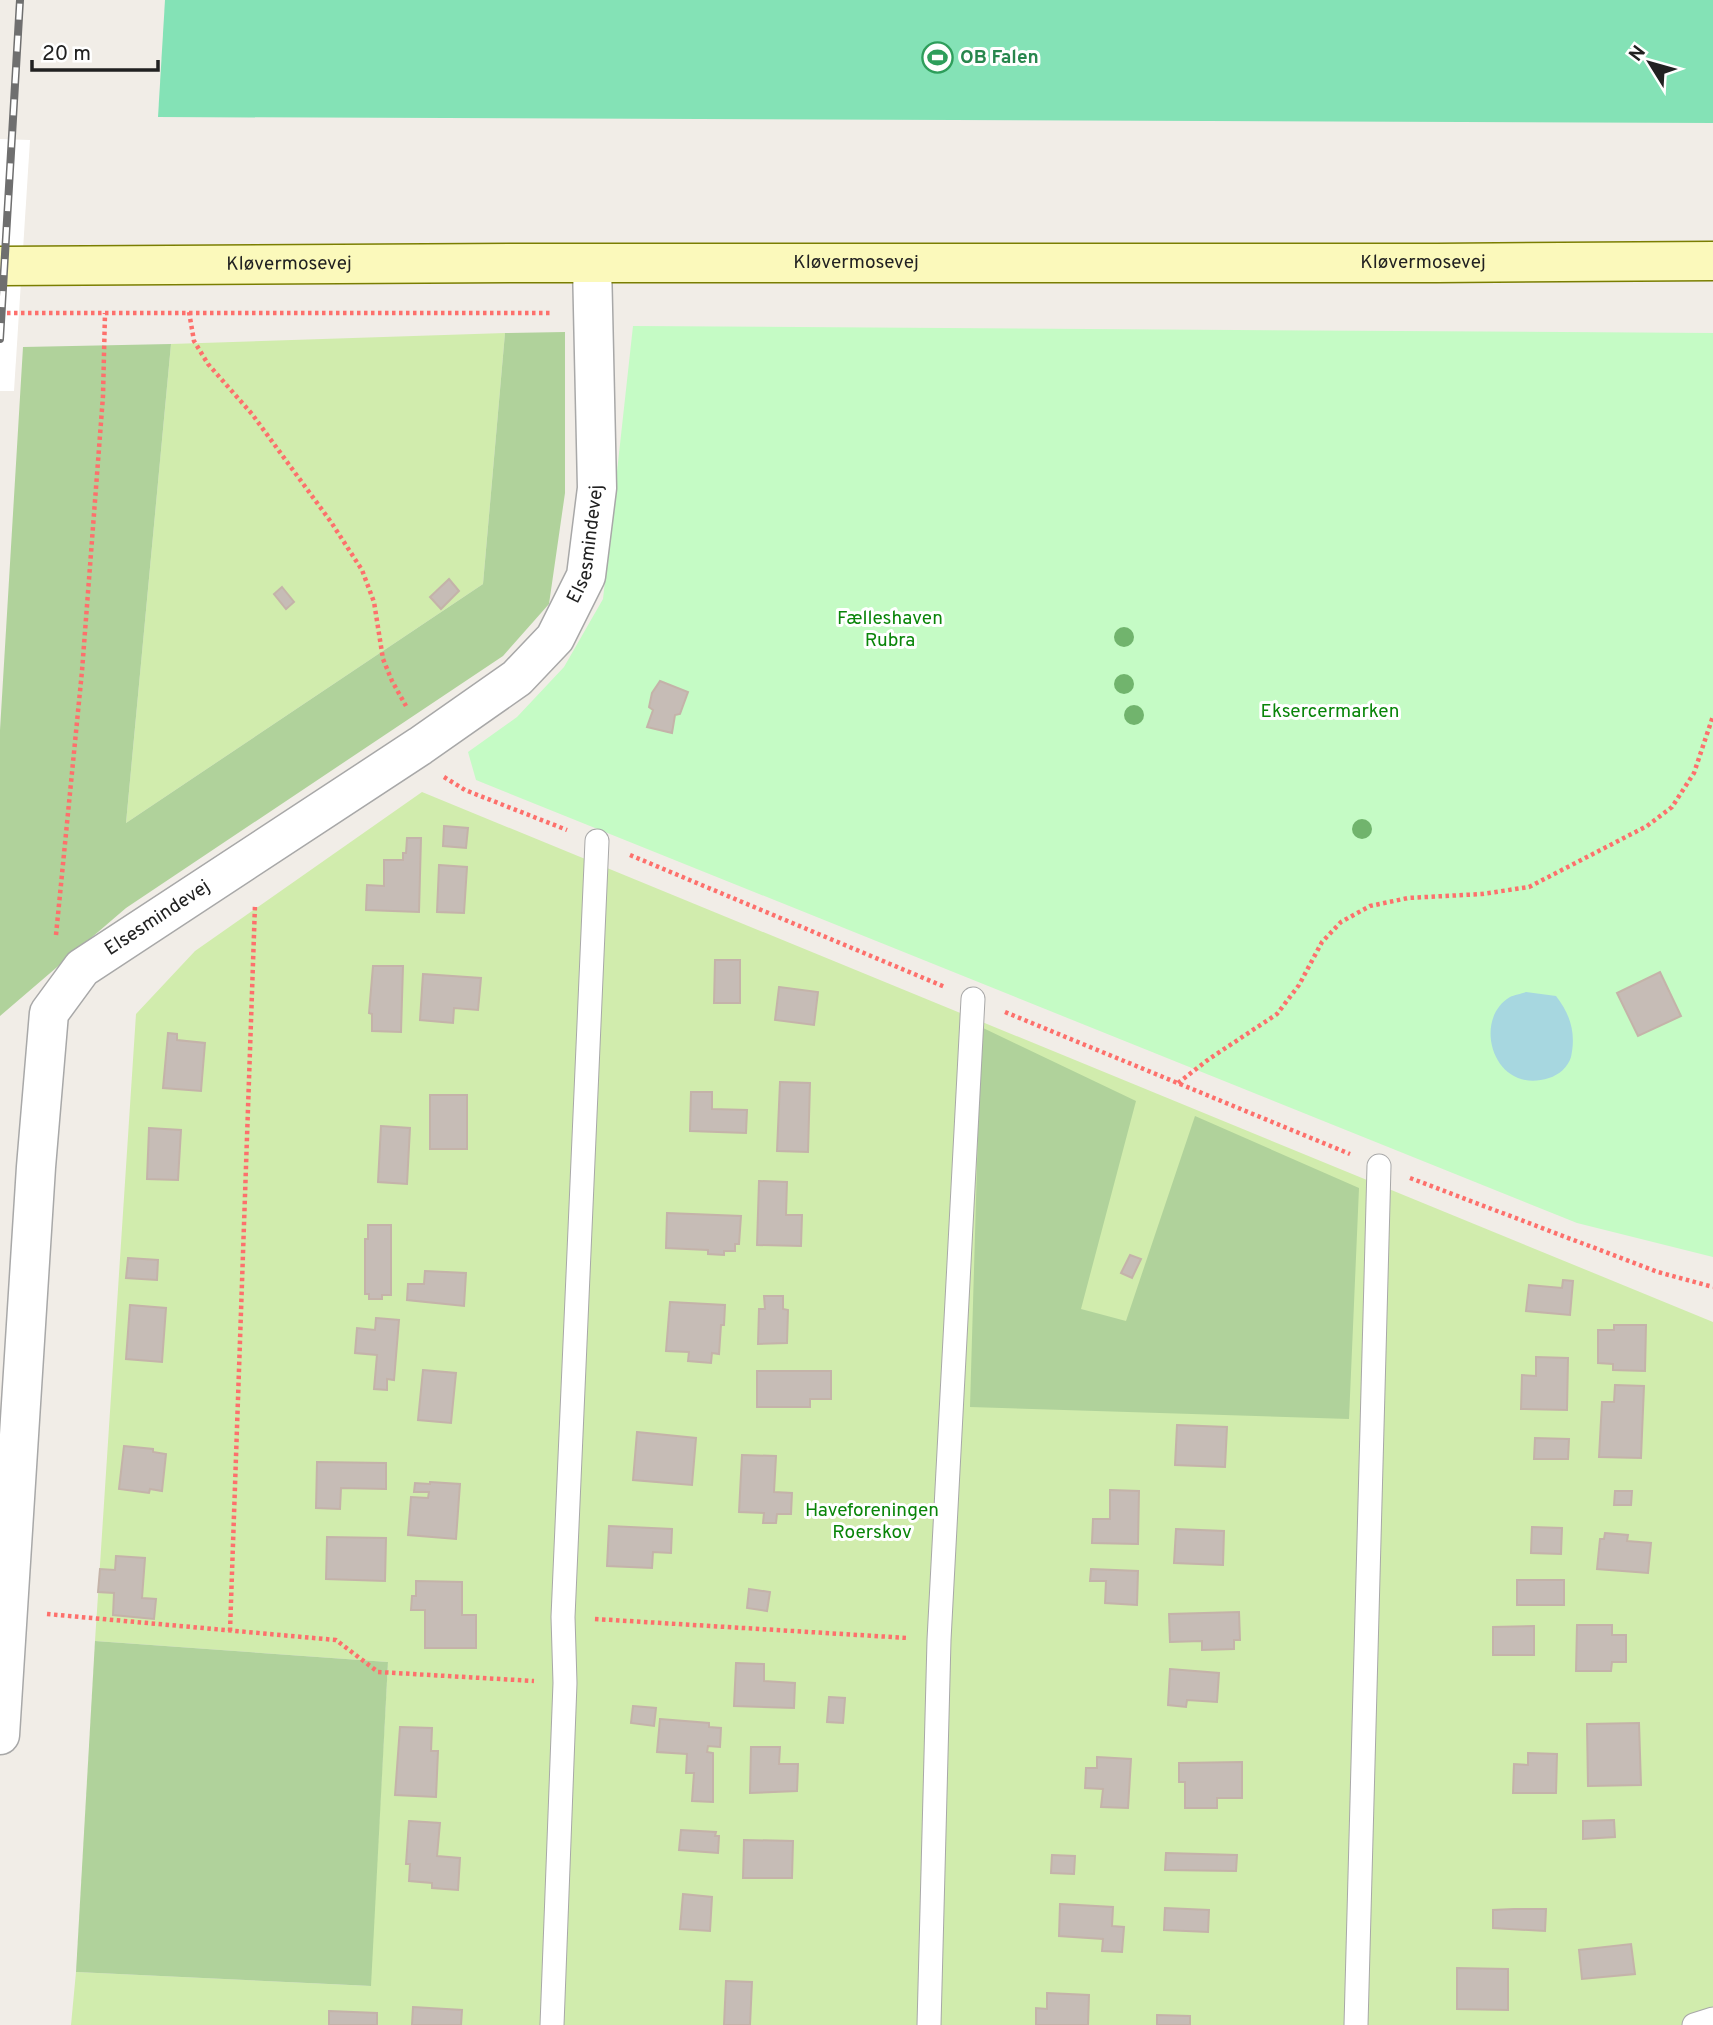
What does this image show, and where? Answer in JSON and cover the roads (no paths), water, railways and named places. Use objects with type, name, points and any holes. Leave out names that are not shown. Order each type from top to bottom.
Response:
[{"type":"main road","name":"Kløvermosevej","points":[[0,266],[1713,261]]},
{"type":"street","name":"Elsesmindevej","points":[[0,1735],[48,1013],[82,968],[420,746],[517,678],[555,638],[586,576],[597,488],[592,264]]},
{"type":"lane","points":[[552,2025],[565,1683],[563,1617],[597,841]]},
{"type":"lane","points":[[929,2025],[939,1640],[973,999]]},
{"type":"lane","points":[[1356,2025],[1379,1166]]},
{"type":"lane","points":[[1694,2025],[1713,2019]]},
{"type":"water","points":[[1526,992],[1556,996],[1571,1025],[1573,1040],[1570,1061],[1563,1070],[1549,1078],[1530,1081],[1514,1076],[1502,1066],[1494,1053],[1491,1037],[1492,1022],[1498,1008],[1510,997]]},
{"type":"railway","points":[[0,339],[20,0]]},
{"type":"place","name":"OB Falen","points":[[937,58]]},
{"type":"park label","name":"Fælleshaven Rubra","points":[[890,630]]},
{"type":"park label","name":"Eksercermarken","points":[[1330,712]]},
{"type":"park label","name":"Haveforeningen Roerskov","points":[[872,1522]]}]
